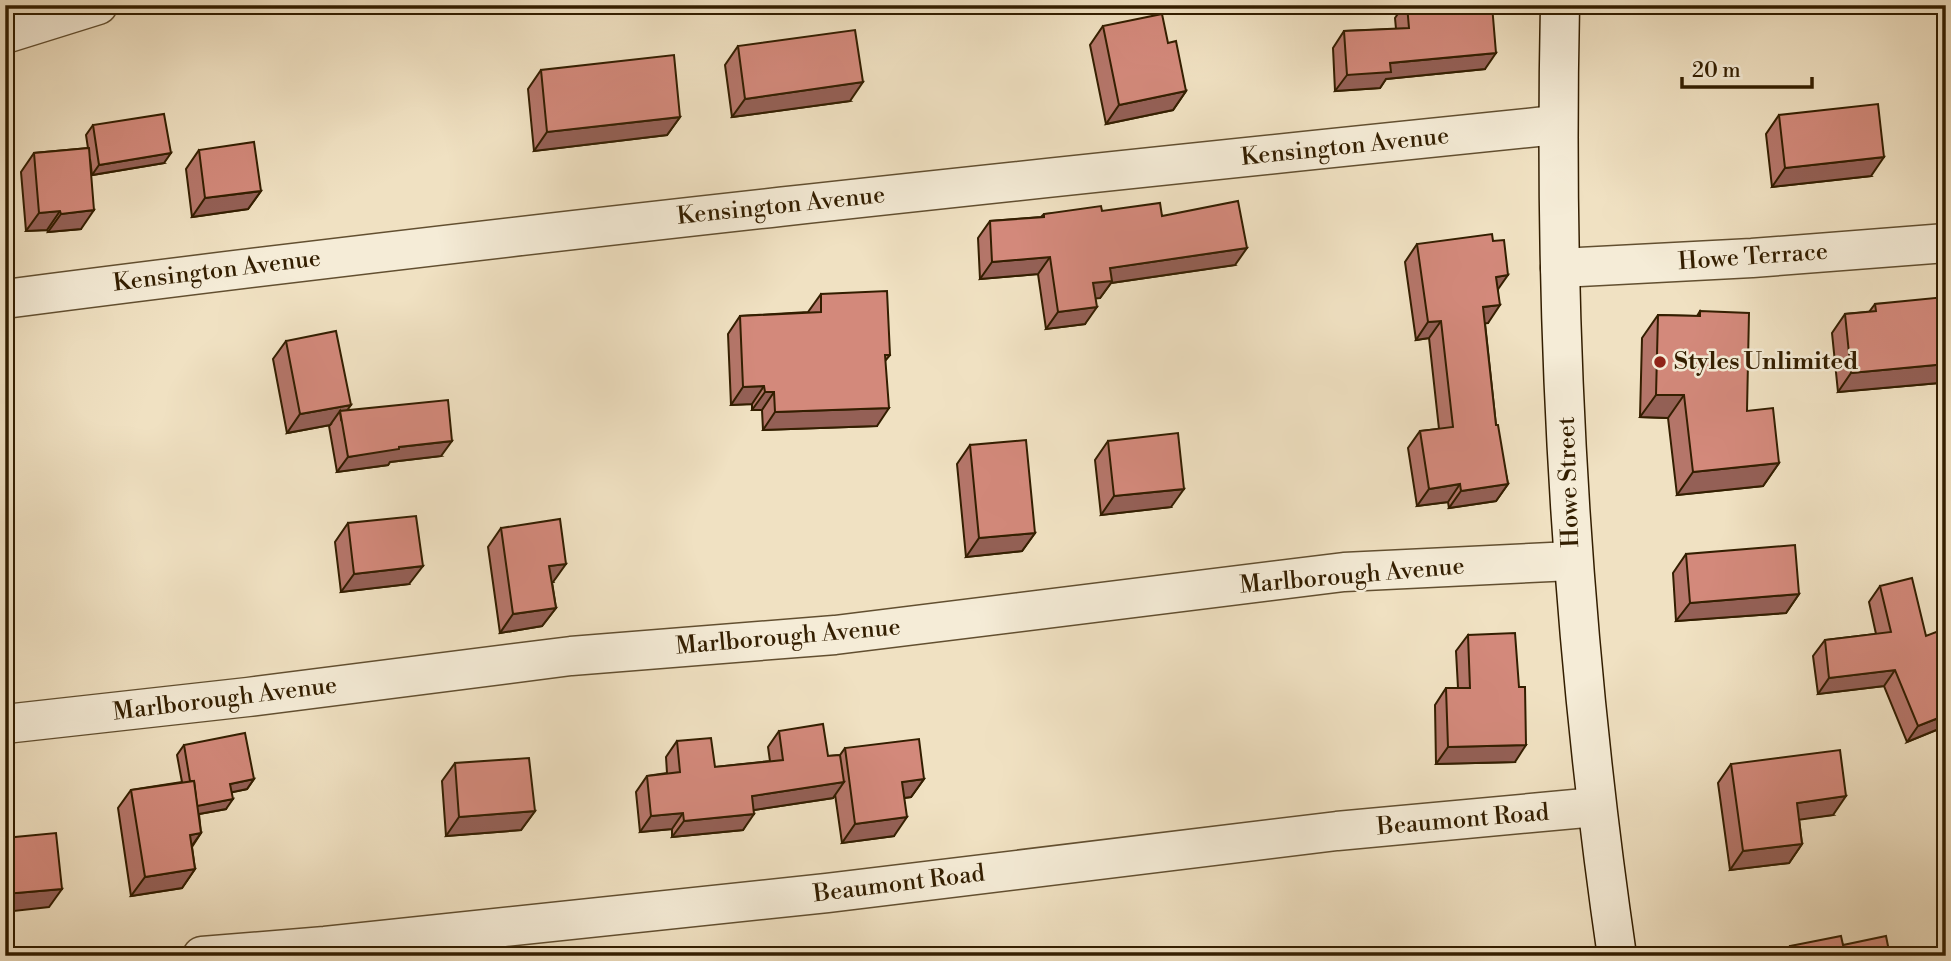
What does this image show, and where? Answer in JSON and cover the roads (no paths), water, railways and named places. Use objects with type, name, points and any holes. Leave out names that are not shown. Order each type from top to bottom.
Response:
[{"type":"street","points":[[5,34],[98,5]]},
{"type":"street","name":"Howe Street","points":[[1560,5],[1560,268],[1572,561],[1596,807],[1617,956]]},
{"type":"street","name":"Kensington Avenue","points":[[5,299],[321,258],[791,204],[1558,125]]},
{"type":"street","name":"Howe Terrace","points":[[1560,268],[1752,258],[1946,243]]},
{"type":"street","name":"Marlborough Avenue","points":[[5,724],[248,697],[571,656],[835,635],[1344,572],[1572,561]]},
{"type":"street","name":"Beaumont Road","points":[[202,956],[325,946],[827,893],[1337,831],[1596,807]]},
{"type":"place","name":"Styles Unlimited","points":[[1660,362]]}]
